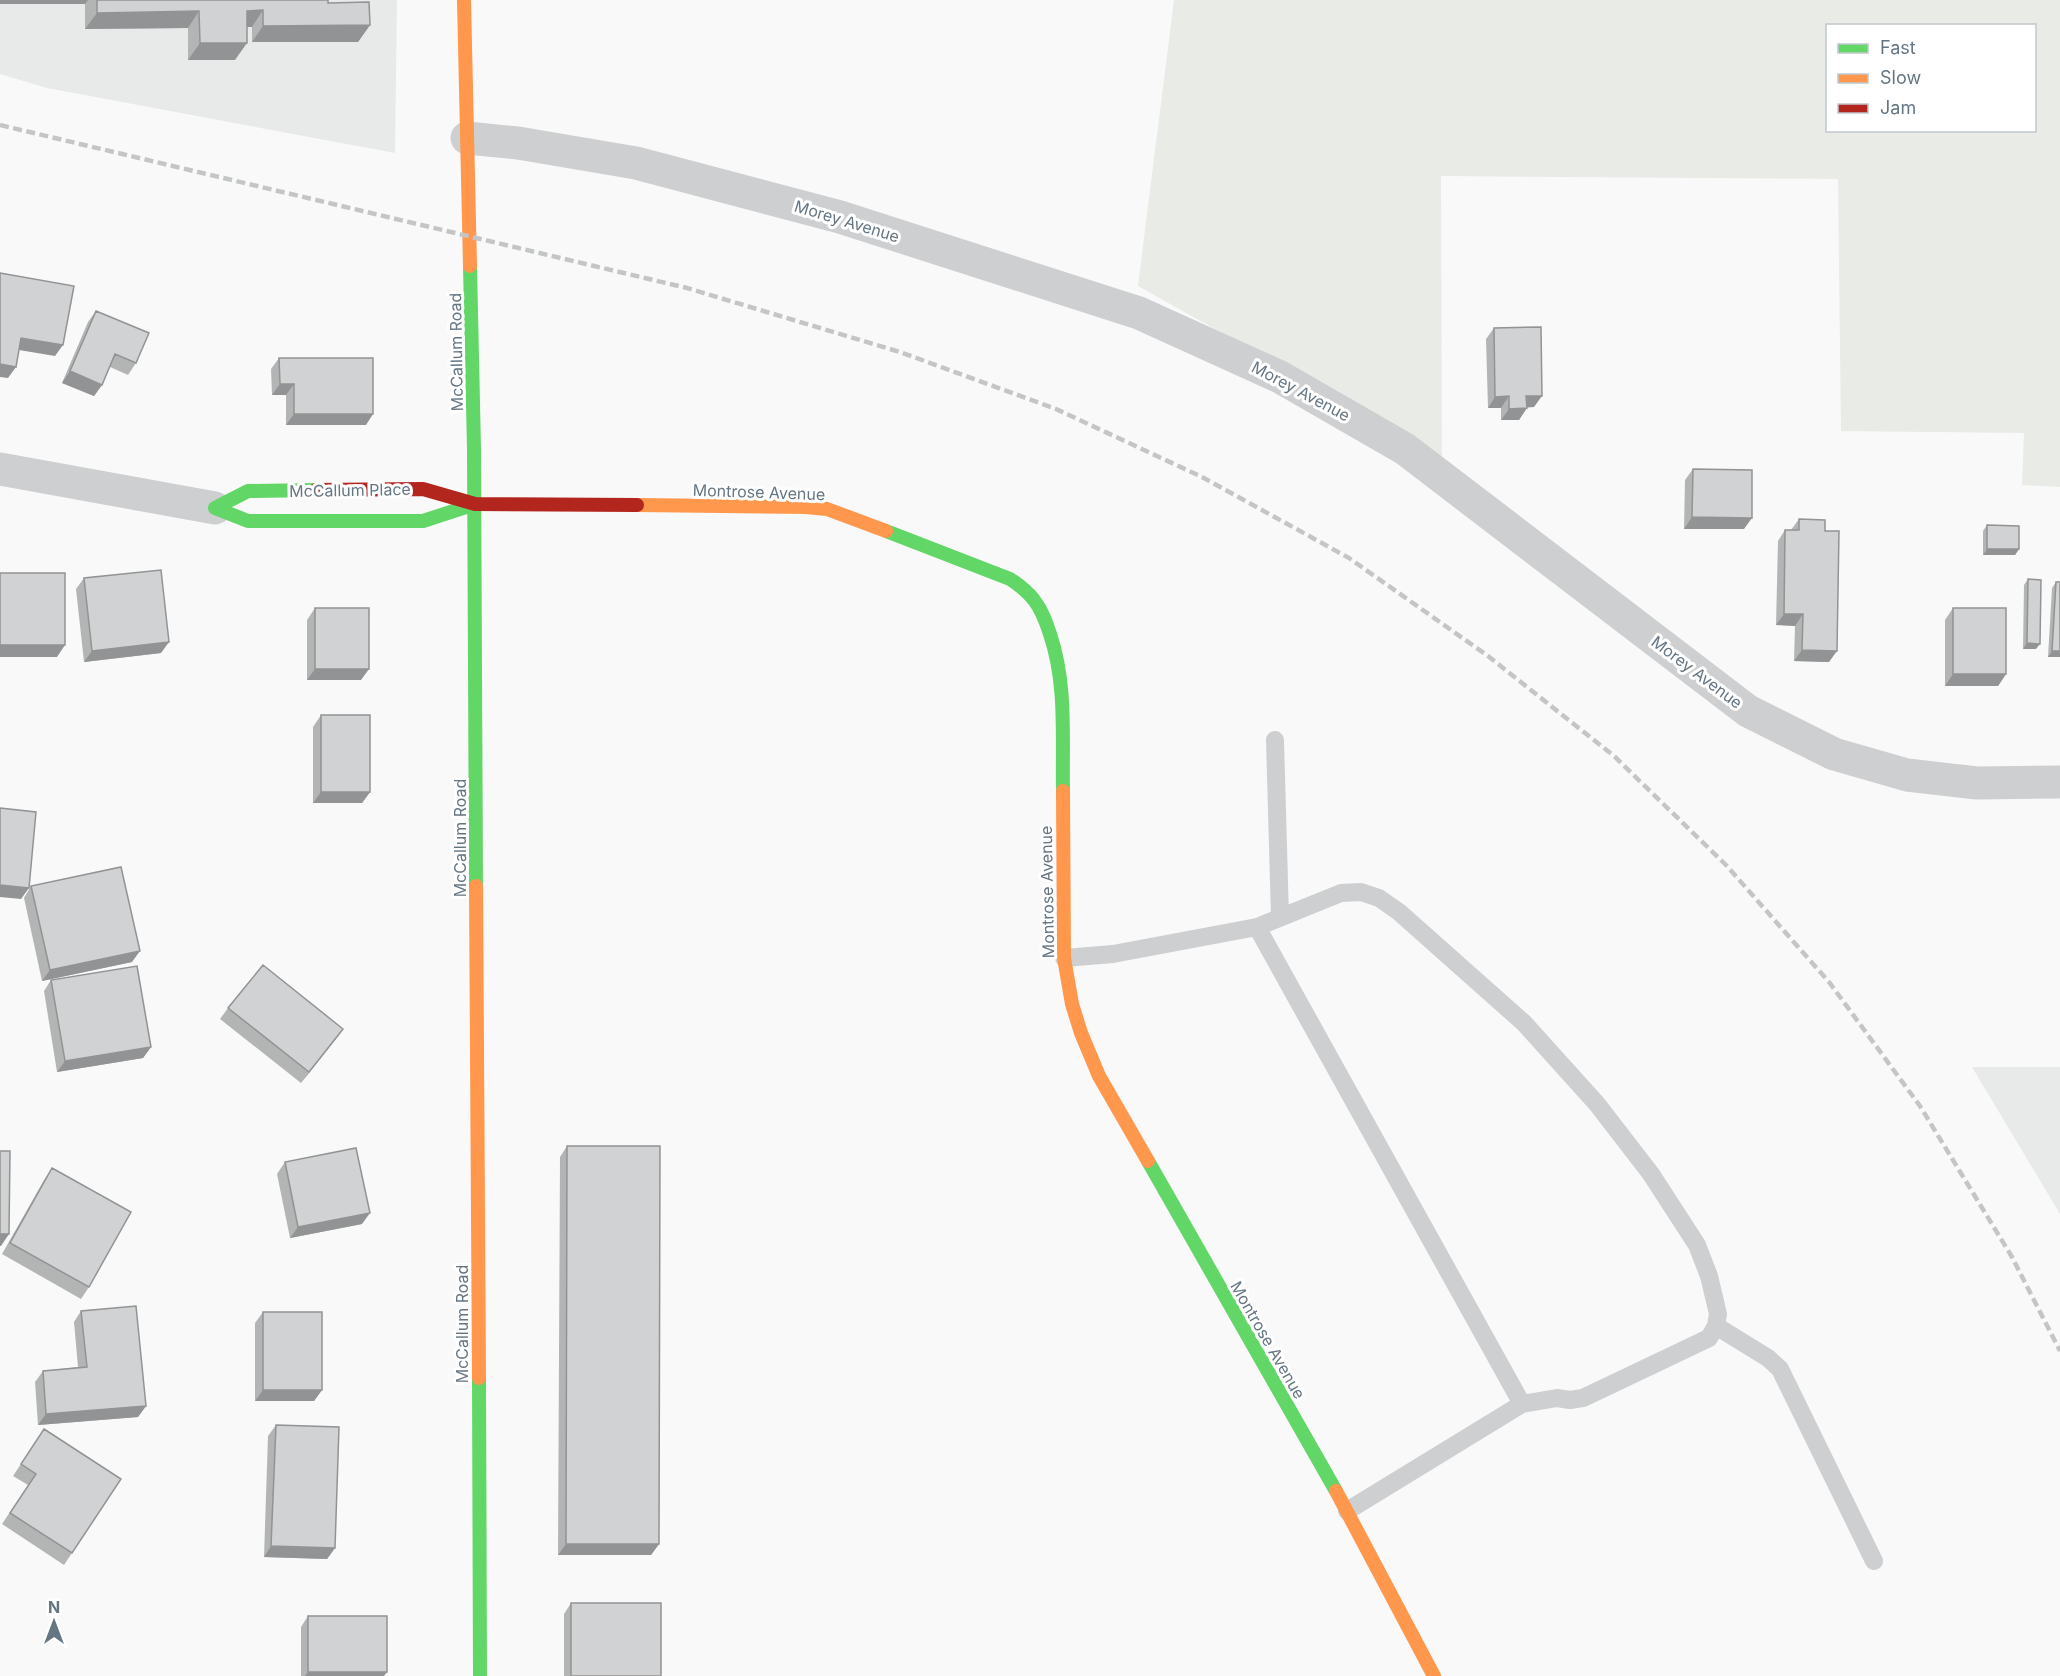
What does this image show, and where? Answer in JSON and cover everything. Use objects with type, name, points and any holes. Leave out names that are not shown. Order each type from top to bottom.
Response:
[{"type":"street","name":"McCallum Road","points":[[464,0],[475,504],[480,1676]]},
{"type":"street","name":"Morey Avenue","points":[[467,138],[518,143],[636,163],[840,218],[1139,313],[1280,377],[1405,449],[1748,711],[1834,754],[1907,775],[1977,783],[2060,782]]},
{"type":"street","name":"McCallum Place","points":[[0,469],[215,508],[248,521],[423,521],[475,504]]},
{"type":"street","name":"McCallum Place","points":[[215,508],[248,491],[423,489],[475,504]]},
{"type":"street","name":"Montrose Avenue","points":[[475,504],[826,509],[1010,579],[1035,600],[1043,614],[1058,657],[1062,684],[1064,958],[1073,1014],[1084,1044],[1099,1076],[1347,1511],[1434,1676]]},
{"type":"lane","points":[[1275,740],[1280,917]]},
{"type":"lane","points":[[1064,958],[1113,954],[1257,927],[1341,893],[1361,892],[1379,898],[1399,912],[1524,1023],[1597,1104],[1651,1174],[1697,1245],[1718,1314],[1716,1326],[1708,1338],[1583,1398],[1570,1400],[1557,1398],[1522,1404],[1347,1511]]},
{"type":"lane","points":[[1257,927],[1522,1404]]},
{"type":"lane","points":[[1716,1326],[1768,1358],[1780,1369],[1874,1561]]},
{"type":"shaded area","points":[[0,0],[397,0],[395,153],[47,88],[0,74]]},
{"type":"shaded area","points":[[1174,0],[2060,0],[2060,487],[2022,485],[2024,433],[1841,431],[1838,179],[1441,176],[1442,466],[1281,366],[1138,286]]},
{"type":"shaded area","points":[[1972,1067],[2060,1067],[2060,1214]]},
{"type":"building","points":[[97,0],[369,2],[370,25],[263,26],[263,10],[247,11],[247,43],[200,43],[199,11],[97,13]]},
{"type":"building","points":[[0,273],[74,286],[63,345],[21,338],[16,367],[0,364]]},
{"type":"building","points":[[96,311],[149,333],[136,363],[115,354],[102,385],[70,371]]},
{"type":"building","points":[[1541,327],[1542,396],[1526,396],[1527,408],[1509,409],[1509,396],[1495,397],[1494,328]]},
{"type":"building","points":[[279,358],[373,358],[373,414],[294,414],[294,384],[280,384]]},
{"type":"building","points":[[1693,469],[1752,470],[1752,518],[1692,517]]},
{"type":"building","points":[[1799,519],[1825,520],[1825,531],[1839,531],[1837,651],[1802,650],[1803,614],[1784,614],[1785,530],[1799,530]]},
{"type":"building","points":[[1987,525],[2019,526],[2019,549],[1987,549]]},
{"type":"building","points":[[161,570],[169,642],[92,651],[84,578]]},
{"type":"building","points":[[0,573],[65,573],[65,645],[0,645]]},
{"type":"building","points":[[2028,579],[2041,580],[2040,644],[2027,643]]},
{"type":"building","points":[[2056,582],[2060,582],[2060,651],[2052,651]]},
{"type":"building","points":[[315,608],[369,608],[369,669],[315,669]]},
{"type":"building","points":[[1953,608],[2006,608],[2006,674],[1953,674]]},
{"type":"building","points":[[321,715],[370,715],[370,792],[321,792]]},
{"type":"building","points":[[0,808],[36,812],[29,888],[0,885]]},
{"type":"building","points":[[121,867],[140,951],[50,970],[31,886]]},
{"type":"building","points":[[263,965],[343,1029],[309,1072],[228,1008]]},
{"type":"building","points":[[137,966],[151,1047],[65,1061],[51,980]]},
{"type":"building","points":[[567,1146],[660,1146],[659,1544],[566,1544]]},
{"type":"building","points":[[356,1148],[370,1213],[298,1227],[285,1162]]},
{"type":"building","points":[[0,1151],[10,1151],[9,1234],[0,1234]]},
{"type":"building","points":[[52,1168],[131,1212],[89,1287],[10,1243]]},
{"type":"building","points":[[136,1306],[146,1406],[46,1414],[43,1371],[87,1367],[81,1311]]},
{"type":"building","points":[[263,1312],[322,1312],[322,1390],[263,1390]]},
{"type":"building","points":[[276,1425],[339,1427],[335,1548],[271,1546]]},
{"type":"building","points":[[44,1429],[121,1479],[72,1553],[10,1513],[36,1474],[21,1464]]},
{"type":"building","points":[[571,1603],[661,1603],[661,1676],[571,1676]]},
{"type":"building","points":[[308,1616],[387,1616],[387,1672],[308,1672]]},
{"type":"railway","points":[[0,125],[687,288],[900,352],[1056,409],[1202,477],[1349,558],[1488,656],[1614,756],[1726,865],[1829,982],[1920,1106],[2012,1257],[2060,1351]]},
{"type":"traffic: fast","points":[[470,266],[474,449],[476,886]]},
{"type":"traffic: fast","points":[[316,490],[248,491],[215,508],[248,521],[423,521],[475,504]]},
{"type":"traffic: fast","points":[[886,531],[1010,579],[1026,591],[1037,604],[1050,634],[1059,672],[1063,791]]},
{"type":"traffic: fast","points":[[1148,1161],[1336,1491]]},
{"type":"traffic: fast","points":[[479,1378],[480,1676]]},
{"type":"traffic: slow","points":[[464,0],[470,266]]},
{"type":"traffic: slow","points":[[637,505],[827,509],[886,531]]},
{"type":"traffic: slow","points":[[1063,791],[1064,958],[1072,1004],[1099,1076],[1148,1161]]},
{"type":"traffic: slow","points":[[476,886],[479,1378]]},
{"type":"traffic: slow","points":[[1336,1491],[1434,1676]]},
{"type":"traffic: jam","points":[[316,490],[423,489],[475,504],[637,505]]}]
